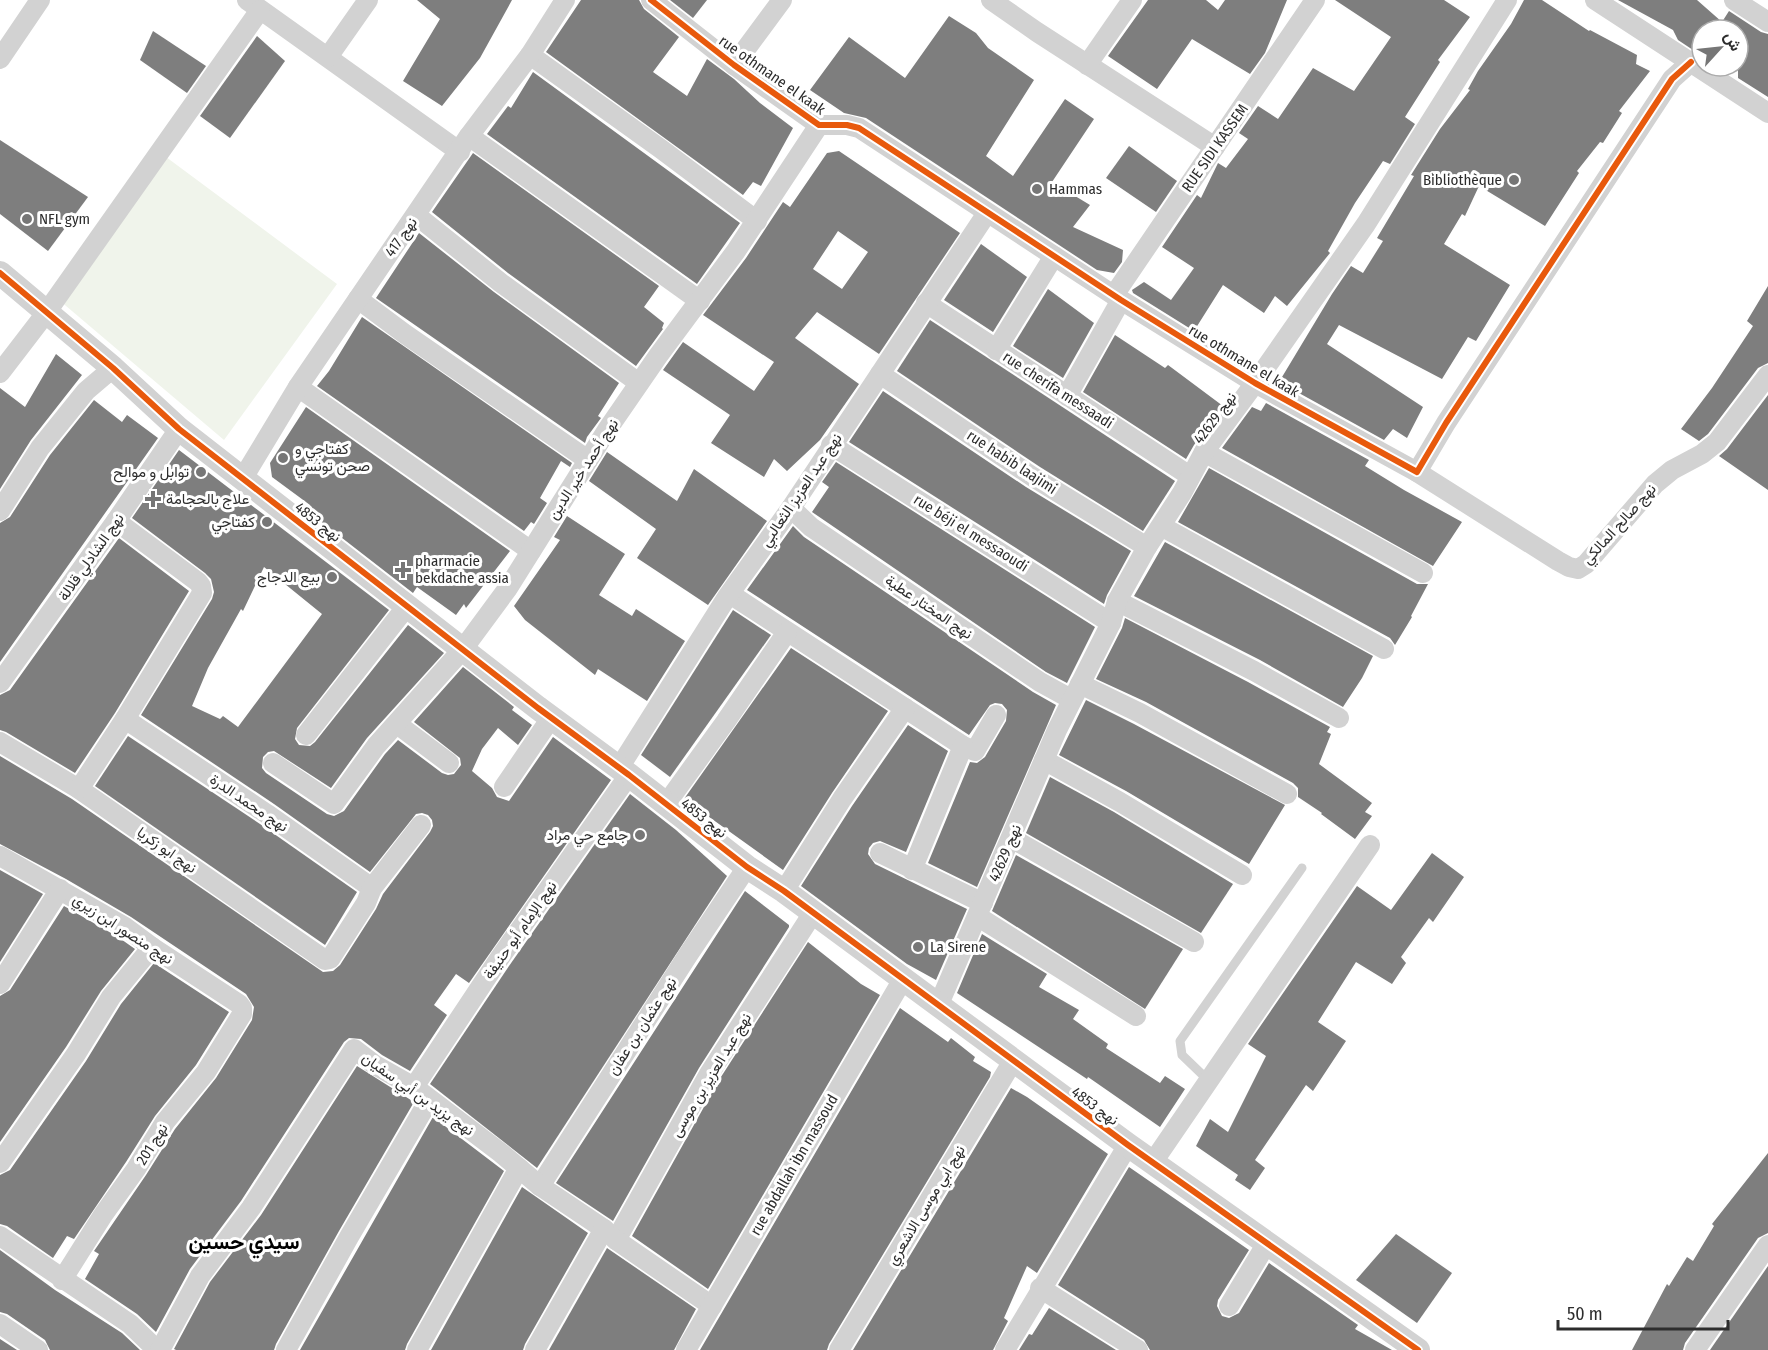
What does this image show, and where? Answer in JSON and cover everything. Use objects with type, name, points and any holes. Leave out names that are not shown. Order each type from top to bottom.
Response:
[{"type":"street","points":[[0,59],[6,36],[40,0]]},
{"type":"street","points":[[328,57],[368,0]]},
{"type":"street","name":"نهج 417","points":[[243,478],[298,387],[465,144],[530,55],[565,0]]},
{"type":"street","name":"rue othmane el kaak","points":[[651,0],[734,65],[819,125],[846,125],[859,128],[1117,298],[1255,383],[1417,472]]},
{"type":"street","points":[[734,65],[782,0]]},
{"type":"street","points":[[992,0],[1215,147]]},
{"type":"street","points":[[1087,64],[1132,0]]},
{"type":"street","name":"RUE SIDI KASSEM","points":[[1067,396],[1117,298],[1215,147],[1315,0]]},
{"type":"street","name":"نهج 42629","points":[[939,1005],[1075,691],[1111,623],[1117,601],[1147,547],[1204,452],[1366,225],[1508,0]]},
{"type":"street","points":[[1596,0],[1690,61]]},
{"type":"street","points":[[1734,0],[1761,12]]},
{"type":"street","points":[[0,373],[46,313],[253,5],[328,57],[465,144],[700,301]]},
{"type":"street","points":[[530,55],[662,148],[757,221]]},
{"type":"street","points":[[1417,472],[1446,423],[1672,79],[1690,63]]},
{"type":"street","points":[[1715,78],[1768,113]]},
{"type":"street","name":"نهج أحمد خير الدين","points":[[273,763],[334,804],[376,746],[463,649],[508,588],[639,383],[757,221],[819,125]]},
{"type":"street","name":"نهج عبد العزيز الثعالبي","points":[[624,772],[730,594],[791,508],[987,213]]},
{"type":"street","points":[[416,215],[501,283],[639,383]]},
{"type":"street","points":[[996,350],[1054,256]]},
{"type":"street","name":"نهج 4853","points":[[0,273],[113,368],[179,429],[551,718],[747,867],[784,891],[1128,1145],[1413,1349]]},
{"type":"street","points":[[358,299],[489,393],[588,460]]},
{"type":"street","name":"rue cherifa messaadi","points":[[926,303],[1190,476]]},
{"type":"street","points":[[0,511],[40,448],[86,391],[113,368]]},
{"type":"street","name":"rue habib laajimi","points":[[880,374],[989,448],[1147,547]]},
{"type":"street","name":"نهج صالح المالكي","points":[[1417,472],[1558,561],[1578,569],[1586,564],[1655,484],[1671,470],[1702,454],[1717,442],[1768,375]]},
{"type":"street","points":[[298,387],[531,551]]},
{"type":"street","name":"نهج الشادلي قلالة","points":[[0,684],[179,429]]},
{"type":"street","name":"rue béji el messaoudi","points":[[831,445],[1111,623]]},
{"type":"street","points":[[1204,452],[1423,573]]},
{"type":"street","name":"نهج المختار عطية","points":[[791,508],[811,527],[1040,682],[1140,713],[1287,794]]},
{"type":"street","points":[[79,789],[202,593],[198,582],[116,521]]},
{"type":"street","points":[[1161,526],[1384,649]]},
{"type":"street","points":[[730,594],[963,746],[975,751],[996,715]]},
{"type":"street","points":[[1117,601],[1254,671],[1339,718]]},
{"type":"street","points":[[306,735],[407,606]]},
{"type":"street","points":[[666,804],[787,632]]},
{"type":"street","points":[[784,891],[842,799],[905,708]]},
{"type":"street","points":[[504,787],[551,718]]},
{"type":"street","name":"نهج محمد الدرة","points":[[124,720],[267,814],[372,888]]},
{"type":"street","points":[[397,724],[449,763]]},
{"type":"street","name":"نهج ابو زكريا","points":[[0,742],[79,789],[321,958],[330,958],[366,903],[372,888]]},
{"type":"street","points":[[912,870],[963,746]]},
{"type":"street","points":[[1044,760],[1120,802],[1242,875]]},
{"type":"street","name":"نهج الإمام أبو حنيفة","points":[[414,1087],[624,772]]},
{"type":"street","points":[[372,888],[421,825]]},
{"type":"street","points":[[1011,838],[1194,942]]},
{"type":"street","points":[[1153,1162],[1370,845]]},
{"type":"street","points":[[880,853],[980,910],[1136,1016]]},
{"type":"street","name":"نهج منصور ابن زيري","points":[[0,856],[125,927],[242,1008]]},
{"type":"street","name":"نهج عثمان بن عفان","points":[[540,1186],[747,867]]},
{"type":"street","points":[[0,984],[60,889]]},
{"type":"street","name":"نهج عبد العزيز بن موسى","points":[[535,1350],[813,913]]},
{"type":"street","points":[[0,1163],[76,1054],[111,998],[152,947]]},
{"type":"street","name":"rue abdallah ibn massoud","points":[[686,1350],[903,979]]},
{"type":"street","name":"نهج 201","points":[[62,1280],[165,1122],[219,1053],[242,1014],[242,1008]]},
{"type":"street","name":"نهج يزيد بن أبي سفيان","points":[[159,1350],[200,1276],[251,1208],[354,1049],[375,1065],[414,1087],[540,1186],[712,1306]]},
{"type":"street","name":"نهج ابي موسى الاشعري","points":[[839,1350],[1013,1061]]},
{"type":"street","points":[[286,1350],[429,1100]]},
{"type":"street","points":[[1005,1350],[1128,1145]]},
{"type":"street","points":[[417,1350],[519,1168]]},
{"type":"street","points":[[0,1236],[130,1324],[159,1350]]},
{"type":"street","points":[[1229,1306],[1267,1243]]},
{"type":"street","points":[[1695,1350],[1768,1245]]},
{"type":"street","points":[[1041,1288],[1138,1350]]},
{"type":"street","points":[[0,1324],[36,1349]]},
{"type":"lane","points":[[1209,1081],[1182,1055],[1180,1041],[1302,868]]},
{"type":"shaded area","points":[[162,154],[337,284],[224,440],[59,300]]},
{"type":"building","points":[[417,0],[512,0],[480,58],[442,106],[403,81],[440,19]]},
{"type":"building","points":[[581,0],[639,0],[644,9],[679,37],[653,72],[687,96],[707,59],[793,128],[761,186],[753,182],[743,195],[546,52]]},
{"type":"building","points":[[670,0],[707,0],[693,18]]},
{"type":"building","points":[[1148,0],[1206,0],[1218,10],[1225,0],[1287,0],[1265,53],[1250,74],[1192,39],[1157,89],[1108,56]]},
{"type":"building","points":[[1335,0],[1444,0],[1470,17],[1438,60],[1440,62],[1405,117],[1415,124],[1390,164],[1383,161],[1355,203],[1328,251],[1330,253],[1287,306],[1275,296],[1264,313],[1223,285],[1194,331],[1133,293],[1132,290],[1144,282],[1171,300],[1194,268],[1162,247],[1197,195],[1201,198],[1218,163],[1226,168],[1248,139],[1239,133],[1258,106],[1278,119],[1313,68],[1354,91],[1391,37]]},
{"type":"building","points":[[1524,0],[1542,0],[1589,31],[1637,55],[1636,64],[1650,71],[1619,111],[1622,113],[1603,143],[1600,142],[1577,171],[1579,173],[1545,226],[1479,186],[1465,216],[1462,214],[1444,244],[1510,285],[1476,341],[1468,337],[1442,379],[1339,325],[1327,344],[1423,407],[1407,438],[1393,429],[1384,440],[1279,382],[1351,266],[1363,273],[1383,241],[1377,238],[1414,176],[1411,175],[1440,129],[1470,90],[1468,89],[1478,71],[1511,24]]},
{"type":"building","points":[[1618,0],[1697,0],[1717,18],[1690,18],[1690,48],[1678,40],[1673,30]]},
{"type":"building","points":[[1729,11],[1740,18],[1725,18]]},
{"type":"building","points":[[949,16],[976,33],[988,48],[1034,80],[986,156],[1013,176],[1065,99],[1094,119],[1052,182],[1090,205],[1073,227],[1123,250],[1122,262],[1114,273],[1097,270],[866,118],[844,113],[810,90],[849,37],[905,78]]},
{"type":"building","points":[[1750,25],[1768,34],[1768,97],[1738,78],[1750,78]]},
{"type":"building","points":[[153,31],[206,66],[187,93],[140,60]]},
{"type":"building","points":[[257,36],[285,61],[230,138],[200,116]]},
{"type":"building","points":[[533,72],[740,223],[697,284],[487,134],[508,106],[511,108]]},
{"type":"building","points":[[0,140],[88,197],[48,251],[0,214]]},
{"type":"building","points":[[1129,146],[1177,181],[1156,212],[1106,178]]},
{"type":"building","points":[[839,151],[960,233],[879,354],[817,312],[795,338],[859,384],[820,440],[787,471],[774,459],[764,477],[711,443],[730,415],[663,370],[683,342],[754,391],[774,362],[703,315],[746,258],[783,202],[790,207],[827,153]],"holes":[[[838,231],[868,252],[842,289],[813,269]]]},
{"type":"building","points":[[473,153],[659,286],[644,307],[664,323],[663,329],[636,366],[508,273],[432,212]]},
{"type":"building","points":[[419,233],[494,292],[619,383],[598,416],[601,418],[585,443],[376,298]]},
{"type":"building","points":[[981,244],[1027,277],[993,332],[944,300]]},
{"type":"building","points":[[1768,286],[1768,363],[1758,368],[1708,434],[1699,441],[1681,429],[1712,388],[1753,326],[1747,321]]},
{"type":"building","points":[[1048,289],[1094,323],[1063,378],[1013,346]]},
{"type":"building","points":[[362,317],[572,463],[570,467],[561,461],[540,498],[547,503],[534,524],[531,522],[524,531],[317,386],[329,371]]},
{"type":"building","points":[[930,320],[1175,481],[1143,531],[1040,467],[897,371]]},
{"type":"building","points":[[1115,335],[1165,368],[1168,365],[1223,406],[1186,459],[1083,392]]},
{"type":"building","points":[[56,354],[82,375],[31,440],[0,489],[0,388],[25,407]]},
{"type":"building","points":[[883,391],[1026,487],[1131,551],[1104,604],[849,442]]},
{"type":"building","points":[[1768,395],[1768,490],[1719,456],[1727,449]]},
{"type":"building","points":[[94,400],[122,422],[127,415],[158,438],[0,662],[0,523],[10,517],[50,455]]},
{"type":"building","points":[[1266,403],[1369,460],[1365,466],[1462,522],[1433,566],[1222,448],[1252,407],[1261,411]]},
{"type":"building","points":[[306,407],[510,551],[466,608],[464,604],[456,615],[417,587],[413,593],[306,510],[310,505],[272,477],[270,463]]},
{"type":"building","points":[[179,450],[389,610],[297,728],[295,739],[299,745],[310,746],[315,742],[408,625],[444,653],[367,738],[331,788],[274,751],[268,752],[263,757],[262,768],[266,773],[327,814],[334,816],[344,811],[385,754],[398,740],[442,773],[454,774],[461,765],[460,758],[414,722],[463,667],[514,707],[512,710],[532,725],[518,745],[498,728],[482,749],[472,771],[492,788],[497,797],[509,801],[553,737],[611,780],[469,983],[456,974],[434,1005],[447,1015],[410,1071],[382,1055],[361,1039],[349,1038],[344,1042],[241,1201],[190,1269],[156,1332],[137,1314],[85,1279],[99,1254],[94,1251],[175,1129],[216,1078],[252,1020],[254,1007],[246,994],[131,917],[0,844],[0,756],[72,799],[323,972],[333,971],[340,965],[383,894],[433,826],[428,815],[416,814],[370,872],[274,804],[141,715],[212,599],[214,592],[211,579],[205,573],[132,518]],"holes":[[[264,567],[322,614],[238,727],[223,716],[220,719],[192,706],[208,668],[241,609],[243,611]]]},
{"type":"building","points":[[607,452],[677,501],[694,469],[767,521],[708,605],[637,558],[656,529],[589,481]]},
{"type":"building","points":[[836,462],[1095,627],[1067,683],[1046,672],[812,512],[829,487],[822,482]]},
{"type":"building","points":[[1209,468],[1417,584],[1428,584],[1395,645],[1390,638],[1178,522]]},
{"type":"building","points":[[567,516],[625,554],[599,595],[632,616],[636,609],[685,641],[647,701],[598,669],[595,675],[525,620],[514,606],[560,540],[554,537]]},
{"type":"building","points":[[793,526],[804,537],[1033,692],[1056,705],[977,887],[928,863],[970,762],[977,763],[985,757],[1006,721],[1007,710],[1002,704],[990,705],[969,735],[747,590]]},
{"type":"building","points":[[119,538],[189,591],[115,713],[75,773],[0,730],[0,695],[10,690]]},
{"type":"building","points":[[1165,542],[1373,656],[1343,707],[1260,660],[1134,596]]},
{"type":"building","points":[[733,610],[771,635],[670,777],[641,755]]},
{"type":"building","points":[[1125,618],[1330,727],[1327,732],[1331,734],[1319,764],[1372,803],[1365,812],[1372,816],[1355,839],[1298,797],[1298,788],[1293,783],[1146,702],[1096,679]]},
{"type":"building","points":[[791,648],[888,711],[783,870],[684,799]]},
{"type":"building","points":[[1086,700],[1285,805],[1249,864],[1126,791],[1059,755]]},
{"type":"building","points":[[908,725],[948,751],[906,852],[880,841],[873,843],[868,854],[875,864],[967,909],[936,980],[907,964],[801,886],[852,806]]},
{"type":"building","points":[[128,736],[357,892],[325,945],[95,786]]},
{"type":"building","points":[[1050,777],[1114,812],[1233,884],[1201,933],[1026,833]]},
{"type":"building","points":[[630,794],[676,830],[727,876],[537,1168],[430,1084],[509,966]]},
{"type":"building","points":[[1432,853],[1464,877],[1433,922],[1429,918],[1401,957],[1406,963],[1392,984],[1356,962],[1318,1022],[1346,1041],[1313,1091],[1306,1085],[1255,1160],[1265,1168],[1250,1190],[1235,1180],[1238,1175],[1196,1146],[1210,1119],[1228,1132],[1266,1056],[1248,1044],[1357,886],[1391,910]]},
{"type":"building","points":[[1016,855],[1183,949],[1145,1009],[992,911]]},
{"type":"building","points":[[0,870],[43,894],[0,962]]},
{"type":"building","points":[[745,891],[789,927],[699,1068],[613,1221],[556,1183]]},
{"type":"building","points":[[64,906],[135,949],[101,991],[66,1047],[0,1142],[0,996],[10,990]]},
{"type":"building","points":[[982,934],[1047,974],[1039,987],[1079,1010],[1073,1019],[1108,1044],[1106,1048],[1160,1083],[1165,1076],[1185,1089],[1160,1127],[1088,1077],[1087,1079],[957,993]]},
{"type":"building","points":[[808,942],[861,984],[880,995],[708,1289],[632,1236],[719,1080]]},
{"type":"building","points":[[154,963],[229,1012],[196,1065],[155,1116],[74,1239],[67,1236],[53,1258],[7,1226],[0,1224],[0,1175],[10,1170],[86,1061],[121,1004]]},
{"type":"building","points":[[900,1008],[948,1042],[951,1038],[975,1057],[973,1061],[991,1072],[990,1077],[827,1350],[700,1350]]},
{"type":"building","points":[[357,1066],[414,1102],[339,1231],[274,1350],[174,1349],[210,1282],[261,1215]]},
{"type":"building","points":[[1011,1088],[1108,1154],[1037,1273],[1027,1266],[1004,1318],[1008,1321],[993,1350],[853,1350]]},
{"type":"building","points":[[433,1117],[504,1171],[405,1350],[300,1350]]},
{"type":"building","points":[[1768,1153],[1768,1233],[1758,1238],[1685,1343],[1683,1350],[1632,1350],[1667,1284],[1669,1286],[1687,1257],[1693,1261],[1714,1226],[1712,1224]]},
{"type":"building","points":[[1129,1167],[1249,1250],[1218,1300],[1217,1306],[1222,1316],[1229,1318],[1239,1313],[1269,1263],[1358,1325],[1355,1329],[1392,1350],[1150,1350],[1144,1340],[1058,1285]]},
{"type":"building","points":[[522,1187],[588,1233],[523,1350],[431,1350]]},
{"type":"building","points":[[1396,1234],[1452,1273],[1417,1323],[1356,1280]]},
{"type":"building","points":[[607,1248],[696,1309],[674,1350],[549,1350]]},
{"type":"building","points":[[0,1250],[55,1290],[122,1333],[140,1350],[50,1350],[45,1340],[7,1314],[0,1312]]},
{"type":"building","points":[[1768,1266],[1768,1350],[1710,1350]]},
{"type":"building","points":[[1049,1308],[1116,1350],[1019,1350],[1029,1334],[1032,1335]]},
{"type":"building","points":[[0,1339],[17,1350],[0,1350]]},
{"type":"cycle path","points":[[651,0],[734,65],[819,125],[847,125],[859,128],[1121,300],[1255,383],[1417,472],[1446,423],[1672,79],[1690,63]]},
{"type":"cycle path","points":[[0,273],[113,368],[179,429],[747,867],[784,891],[1128,1145],[1418,1350]]},
{"type":"place","name":"Bibliothèque","points":[[1514,180]]},
{"type":"place","name":"Hammas","points":[[1037,189]]},
{"type":"place","name":"NFL gym","points":[[27,219]]},
{"type":"place","name":"كفتاجي و صحن تونسي","points":[[283,458]]},
{"type":"place","name":"توابل و موالح","points":[[201,472]]},
{"type":"place","name":"علاج بالحجامة","points":[[153,499]]},
{"type":"place","name":"كفتاجي","points":[[267,522]]},
{"type":"place","name":"pharmacie bekdache assia","points":[[403,570]]},
{"type":"place","name":"بيع الدجاج","points":[[332,577]]},
{"type":"place","name":"جامع حي مراد","points":[[640,835]]},
{"type":"place","name":"La Sirene","points":[[918,947]]},
{"type":"district","name":"سيدي حسين","points":[[244,1242]]}]
